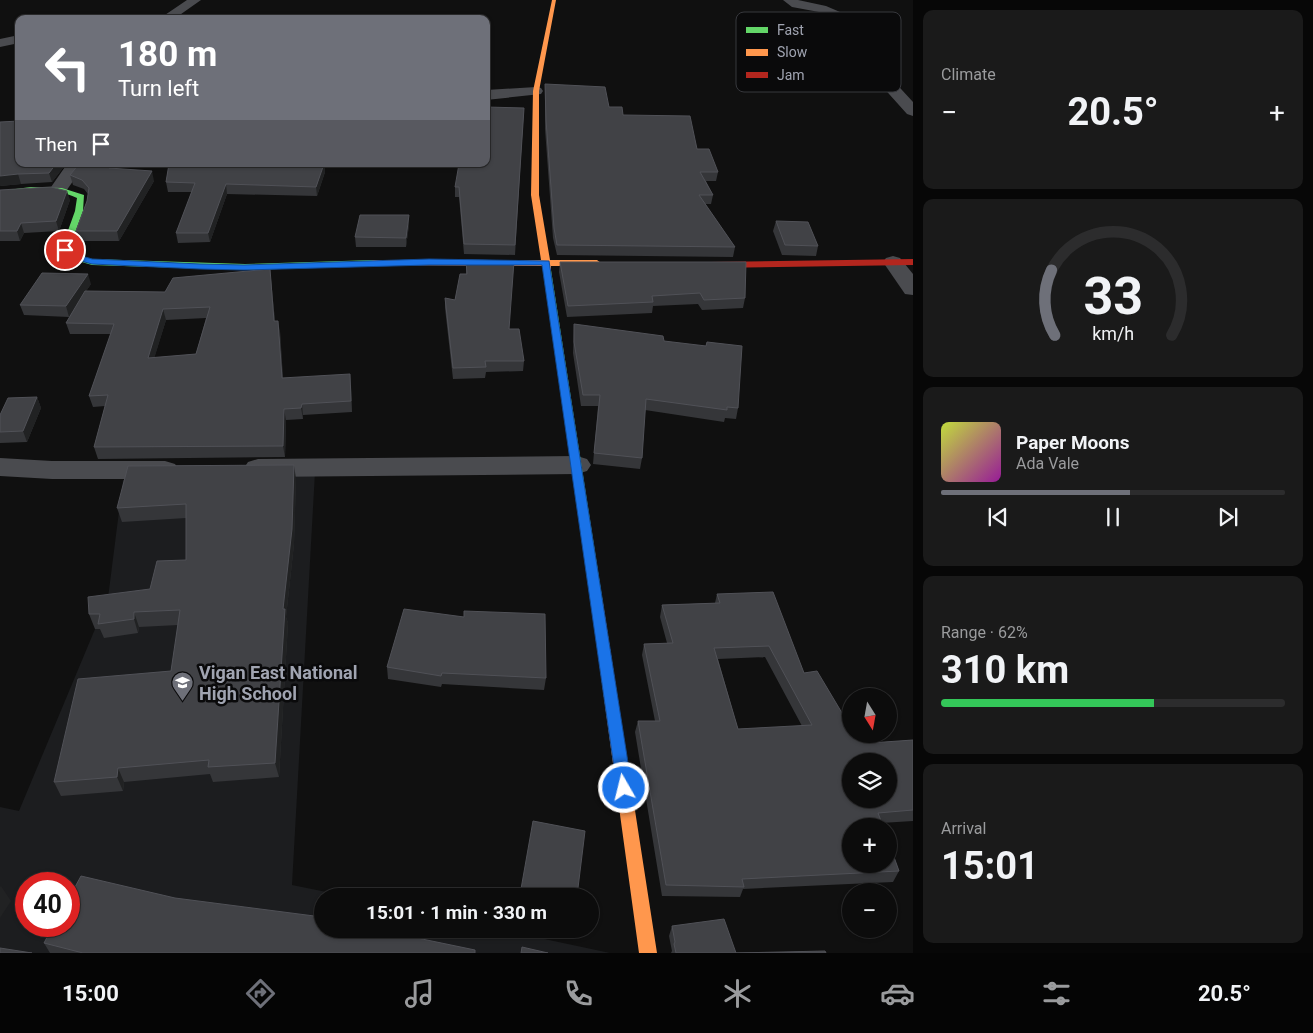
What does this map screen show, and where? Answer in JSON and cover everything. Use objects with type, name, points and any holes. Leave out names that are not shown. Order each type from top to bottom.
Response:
[{"type":"street","points":[[171,15],[195,0]]},
{"type":"street","points":[[554,0],[536,91],[534,195],[577,465],[648,953]]},
{"type":"street","points":[[789,0],[829,12]]},
{"type":"street","points":[[0,43],[15,40]]},
{"type":"street","points":[[490,96],[536,91]]},
{"type":"street","points":[[896,92],[913,111]]},
{"type":"street","points":[[58,190],[74,167]]},
{"type":"street","points":[[0,193],[58,190],[72,192],[81,196],[80,208],[66,242],[65,250],[69,255],[92,262],[244,268],[429,262],[610,264]]},
{"type":"street","points":[[698,265],[903,262],[913,289]]},
{"type":"street","points":[[238,469],[577,465]]},
{"type":"street","points":[[0,467],[52,470],[190,470]]},
{"type":"shaded area","name":"Vigan East National High School","points":[[315,472],[292,885],[314,889],[314,938],[539,938],[610,953],[0,953],[0,807],[19,811],[108,598],[123,480]]},
{"type":"building","points":[[545,84],[605,87],[609,107],[622,107],[623,115],[690,116],[697,149],[709,149],[718,172],[700,172],[713,195],[699,195],[735,247],[557,245],[554,228]]},
{"type":"building","points":[[490,107],[524,108],[515,245],[464,244],[459,187],[455,187],[458,167],[490,167]]},
{"type":"building","points":[[15,121],[15,167],[54,167],[49,173],[0,176],[0,122]]},
{"type":"building","points":[[77,167],[110,167],[152,171],[117,231],[76,231],[87,201],[89,188],[82,180],[70,175]]},
{"type":"building","points":[[168,167],[323,167],[316,187],[226,184],[208,233],[176,233],[195,183],[166,182]]},
{"type":"building","points":[[51,187],[67,191],[56,221],[21,223],[17,231],[0,231],[0,190]]},
{"type":"building","points":[[360,215],[409,215],[406,238],[355,237]]},
{"type":"building","points":[[776,221],[808,222],[818,246],[785,245]]},
{"type":"building","points":[[466,260],[514,261],[509,329],[519,329],[524,361],[485,361],[486,367],[453,368],[445,298],[455,300],[460,274],[467,274]]},
{"type":"building","points":[[560,262],[746,262],[745,298],[704,300],[700,293],[652,296],[653,302],[568,306]]},
{"type":"building","points":[[270,269],[274,321],[278,321],[282,378],[350,374],[351,401],[302,404],[301,408],[284,409],[283,446],[94,447],[108,395],[89,396],[114,324],[66,323],[85,291],[165,292],[173,278]],"holes":[[[210,307],[196,354],[148,358],[163,309]]]},
{"type":"building","points":[[42,273],[88,274],[66,306],[20,305]]},
{"type":"building","points":[[574,324],[663,336],[664,341],[706,346],[707,342],[742,346],[738,408],[727,407],[727,410],[646,399],[642,458],[594,453],[600,395],[583,395],[574,342]]},
{"type":"building","points":[[37,397],[23,431],[0,432],[0,415],[8,398]]},
{"type":"building","points":[[294,465],[292,529],[283,609],[285,609],[275,763],[208,767],[209,760],[118,768],[117,777],[54,782],[78,679],[171,671],[180,610],[134,612],[134,619],[98,624],[100,614],[89,614],[88,597],[150,589],[157,561],[186,560],[186,504],[117,508],[128,466]]},
{"type":"building","points":[[773,592],[804,673],[817,671],[842,713],[842,743],[897,743],[898,741],[913,740],[913,810],[878,813],[880,818],[842,818],[842,873],[860,873],[742,879],[744,887],[666,885],[638,721],[660,721],[644,644],[673,643],[662,605],[720,603],[717,594]],"holes":[[[769,646],[812,725],[738,729],[714,648]]]},
{"type":"building","points":[[404,609],[464,617],[464,611],[545,614],[546,678],[442,673],[441,676],[387,667]]},
{"type":"building","points":[[533,821],[585,831],[578,888],[521,888]]},
{"type":"building","points":[[81,876],[175,898],[314,916],[314,938],[417,938],[475,950],[475,953],[83,953],[44,943],[47,937],[80,937]]},
{"type":"building","points":[[724,919],[736,953],[676,953],[672,926]]},
{"type":"building","points":[[522,947],[548,953],[521,953]]},
{"type":"building","points":[[0,948],[32,953],[0,953]]},
{"type":"building","points":[[825,951],[826,953],[736,953]]},
{"type":"traffic: fast","points":[[0,193],[52,189],[62,190],[81,197],[79,211],[65,250],[74,257],[92,262],[245,267],[374,263]]},
{"type":"traffic: fast","points":[[547,270],[597,603]]},
{"type":"traffic: slow","points":[[547,270],[535,195],[536,91],[554,0]]},
{"type":"traffic: slow","points":[[374,263],[597,263]]},
{"type":"traffic: slow","points":[[597,603],[648,953]]},
{"type":"traffic: jam","points":[[710,265],[913,262]]},
{"type":"place","name":"Vigan East National High School","points":[[183,702]]},
{"type":"route","points":[[65,250],[69,255],[92,262],[244,268],[429,262],[546,262],[624,788]]}]
